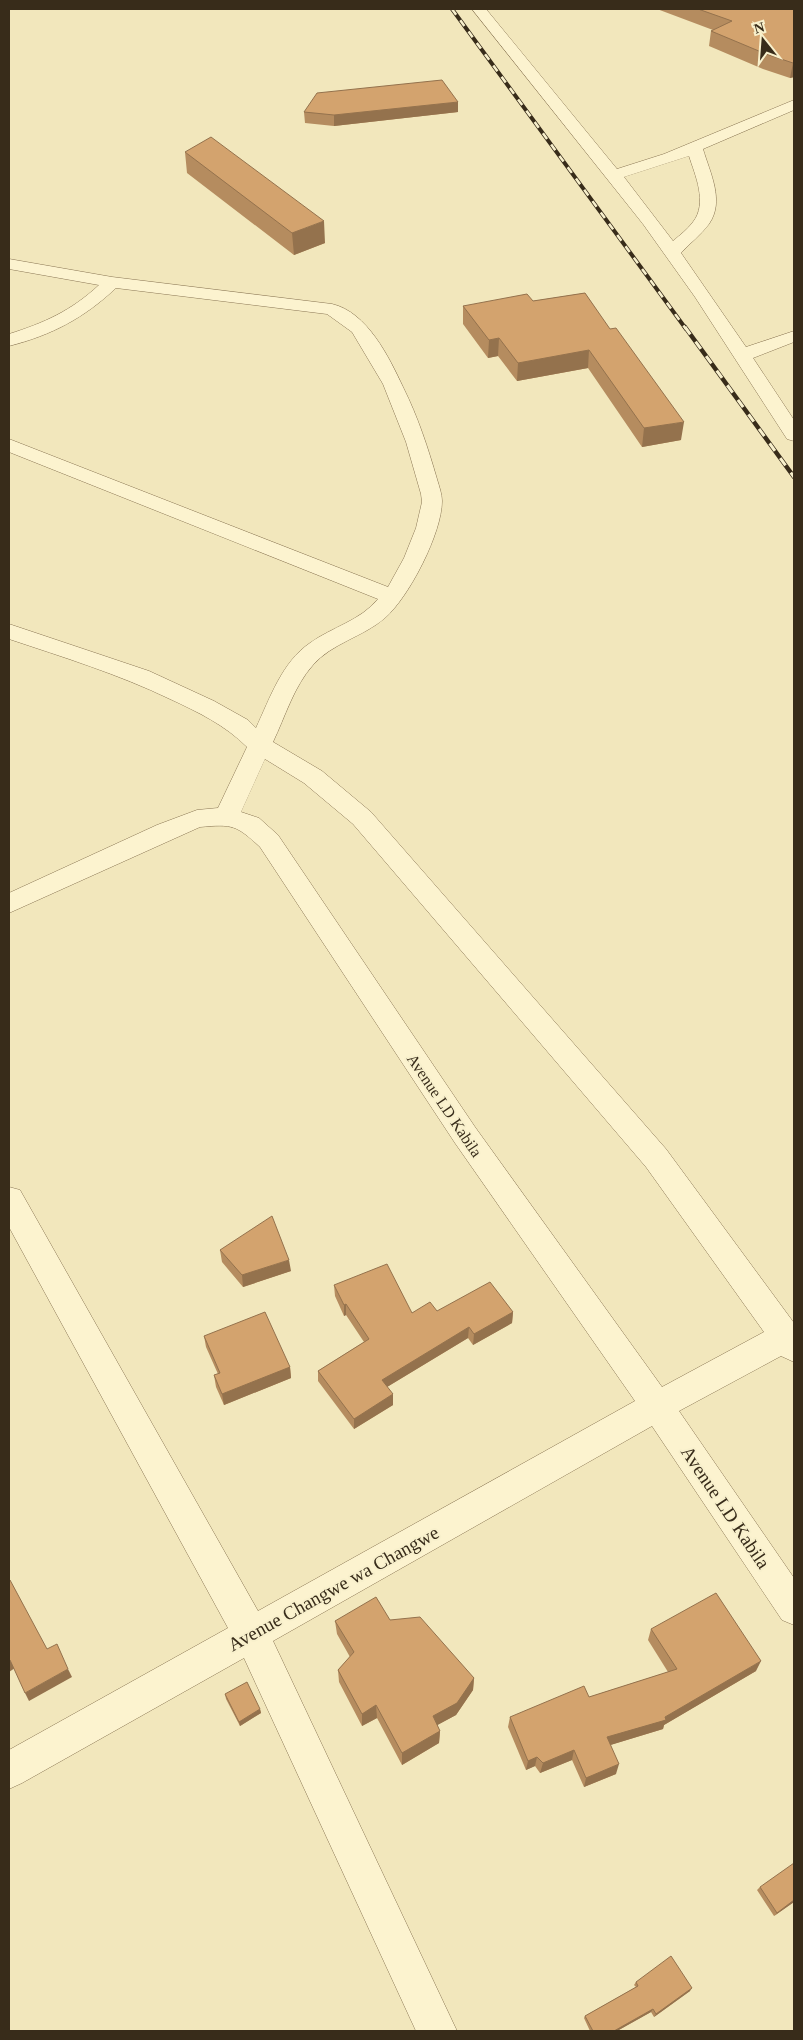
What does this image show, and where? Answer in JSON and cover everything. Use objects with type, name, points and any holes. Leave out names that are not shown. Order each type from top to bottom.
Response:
[{"type":"street","points":[[479,9],[614,175],[672,252],[743,355],[794,436]]},
{"type":"street","points":[[614,175],[694,147],[794,105]]},
{"type":"street","points":[[672,252],[703,220],[708,204],[706,186],[694,147]]},
{"type":"street","points":[[9,264],[112,282],[332,309],[360,331],[382,366],[412,430],[425,469],[432,500],[428,524],[416,554],[384,608],[369,619],[318,647],[304,660],[291,678],[227,816],[197,819],[166,831],[9,904]]},
{"type":"street","points":[[9,340],[52,326],[93,300],[112,282]]},
{"type":"street","points":[[743,355],[794,336]]},
{"type":"street","points":[[9,445],[392,597]]},
{"type":"street","points":[[9,631],[141,676],[175,691],[240,726],[260,745],[313,777],[362,818],[656,1158],[790,1343],[657,1406]]},
{"type":"street","name":"Avenue LD Kabila","points":[[227,816],[250,824],[269,841],[465,1135],[657,1406],[794,1608]]},
{"type":"street","points":[[9,1199],[251,1634],[437,2031]]},
{"type":"street","name":"Avenue Changwe wa Changwe","points":[[9,1770],[657,1406]]},
{"type":"building","points":[[698,9],[794,9],[794,62],[766,54],[711,31],[732,21]]},
{"type":"building","points":[[442,80],[458,102],[334,115],[304,112],[317,93]]},
{"type":"building","points":[[211,137],[324,221],[292,233],[185,152]]},
{"type":"building","points":[[585,293],[610,329],[616,328],[684,422],[644,428],[589,350],[518,363],[499,338],[489,340],[463,306],[527,294],[533,301]]},
{"type":"building","points":[[272,1216],[289,1260],[242,1275],[220,1250]]},
{"type":"building","points":[[387,1264],[412,1313],[430,1302],[437,1311],[490,1282],[513,1312],[474,1334],[469,1327],[382,1380],[393,1394],[354,1419],[318,1371],[369,1339],[346,1304],[344,1305],[334,1285]]},
{"type":"building","points":[[265,1312],[290,1367],[222,1394],[214,1375],[220,1373],[204,1336]]},
{"type":"building","points":[[10,1580],[47,1649],[57,1644],[68,1669],[25,1693],[9,1661]]},
{"type":"building","points":[[716,1593],[761,1661],[665,1717],[666,1720],[607,1737],[619,1764],[586,1778],[574,1750],[543,1763],[537,1757],[528,1761],[510,1717],[584,1686],[589,1697],[677,1669],[651,1629]]},
{"type":"building","points":[[376,1597],[390,1620],[420,1617],[474,1678],[457,1703],[433,1716],[440,1731],[402,1753],[376,1705],[362,1714],[338,1670],[354,1652],[335,1621]]},
{"type":"building","points":[[247,1682],[260,1709],[239,1722],[225,1694]]},
{"type":"building","points":[[794,1863],[794,1900],[777,1913],[760,1887]]},
{"type":"building","points":[[671,1956],[692,1988],[656,2014],[653,2009],[614,2031],[593,2031],[585,2016],[638,1986],[636,1982]]},
{"type":"railway","points":[[452,9],[686,329]]},
{"type":"railway","points":[[685,327],[794,477]]}]
